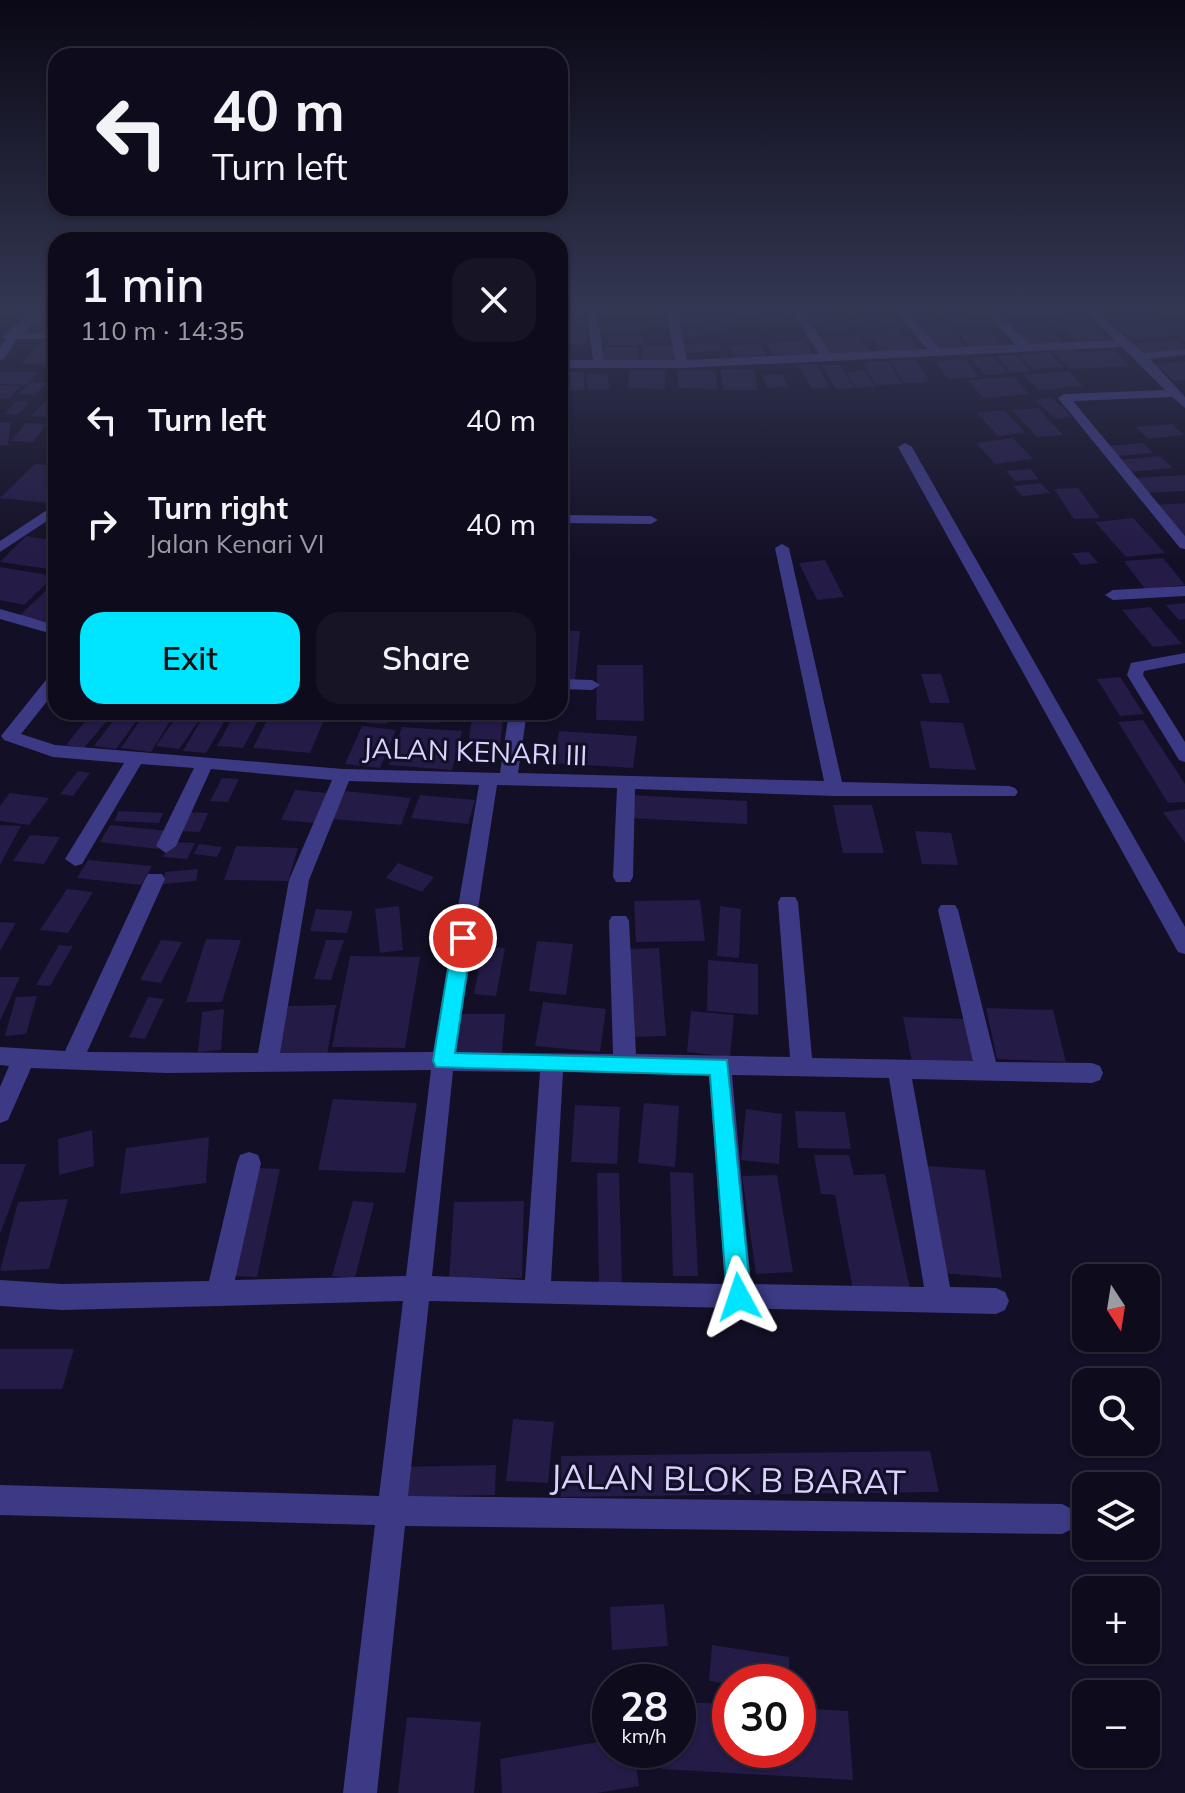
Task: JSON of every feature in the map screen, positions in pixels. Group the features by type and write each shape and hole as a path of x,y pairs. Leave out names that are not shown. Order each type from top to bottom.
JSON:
{"street":[{"path":"1180,399 1064,398 1185,545"},
{"path":"905,447 1185,946"},
{"path":"0,548 48,514"},
{"path":"568,519 651,520"},
{"path":"782,548 835,790"},
{"path":"1113,595 1185,591"},
{"path":"0,614 48,628"},
{"path":"1185,658 1137,667 1135,675 1185,756"},
{"path":"568,684 592,685"},
{"name":"JALAN KENARI III","path":"48,689 10,736 53,751 343,775 835,790 1009,792"},
{"path":"360,1793 443,1061 477,846 516,720"},
{"path":"75,859 136,758"},
{"path":"166,846 205,763"},
{"path":"267,1064 299,880 343,775"},
{"path":"623,877 626,784"},
{"path":"71,1062 155,879"},
{"path":"788,902 802,1068"},
{"path":"948,910 987,1071"},
{"path":"619,921 625,1065"},
{"path":"0,1056 71,1062 267,1064 443,1061 1092,1073"},
{"path":"0,1113 24,1058"},
{"path":"537,1293 552,1063"},
{"path":"720,1067 739,1297"},
{"path":"899,1070 939,1301"},
{"path":"219,1294 249,1163"},
{"path":"0,1293 62,1297 418,1288 996,1301"},
{"name":"JALAN BLOK B BARAT","path":"0,1500 392,1511 1062,1519"}],"building":[{"path":"0,394 14,394 9,399 0,398"},
{"path":"979,394 1029,394 983,398"},
{"path":"1052,398 1072,417 1056,419 1035,400"},
{"path":"48,399 48,414 45,417 31,416"},
{"path":"16,401 29,402 18,415 5,414"},
{"path":"1038,408 1063,435 1037,437 1012,410"},
{"path":"1004,410 1026,433 998,436 977,413"},
{"path":"11,422 8,445 0,446 0,423"},
{"path":"26,423 47,424 33,442 11,441"},
{"path":"1172,424 1184,435 1148,439 1136,427"},
{"path":"1013,438 1033,459 995,464 976,443"},
{"path":"1143,443 1153,453 1117,456 1108,446"},
{"path":"1160,456 1173,468 1129,472 1117,460"},
{"path":"35,464 48,465 48,503 0,498"},
{"path":"1030,469 1039,479 1015,481 1006,471"},
{"path":"1185,475 1185,491 1145,493 1133,478"},
{"path":"1041,483 1050,493 1022,496 1013,486"},
{"path":"1078,488 1100,518 1074,519 1054,489"},
{"path":"1185,503 1185,536 1158,505"},
{"path":"1133,518 1165,553 1126,557 1095,522"},
{"path":"26,536 48,540 48,569 0,562"},
{"path":"1089,552 1098,563 1081,565 1072,553"},
{"path":"1163,558 1185,585 1145,589 1124,561"},
{"path":"825,560 844,597 817,600 799,563"},
{"path":"0,567 48,575 48,582 24,605 0,600"},
{"path":"48,589 48,621 19,616"},
{"path":"1185,603 1185,619 1179,620 1166,605"},
{"path":"1150,607 1182,644 1153,647 1122,610"},
{"path":"568,631 580,631 575,680 568,680"},
{"path":"597,665 643,665 644,721 596,720"},
{"path":"921,674 941,674 950,703 930,703"},
{"path":"1120,677 1144,714 1120,716 1097,679"},
{"path":"86,720 108,720 84,748 66,745"},
{"path":"114,720 137,720 116,749 94,746"},
{"path":"140,720 171,720 151,752 121,748"},
{"path":"174,720 199,720 179,749 156,746"},
{"path":"201,720 225,720 206,753 183,751"},
{"path":"231,720 258,720 243,748 217,746"},
{"path":"267,720 323,722 310,753 253,748"},
{"path":"368,720 388,720 387,724 367,723"},
{"path":"402,720 440,720 439,723"},
{"path":"472,720 503,720 500,745 468,744"},
{"path":"1143,720 1185,784 1185,802 1168,803 1118,722"},
{"path":"920,721 963,723 976,770 930,768"},
{"path":"362,726 396,730 380,768 345,764"},
{"path":"402,727 462,731 452,770 389,765"},
{"path":"559,731 637,736 633,768 554,763"},
{"path":"78,771 90,773 73,796 60,794"},
{"path":"222,778 239,779 228,802 210,801"},
{"path":"295,790 327,793 314,823 281,820"},
{"path":"345,791 411,798 401,825 333,819"},
{"path":"10,793 49,798 29,825 0,821 0,806"},
{"path":"420,795 475,800 468,824 411,818"},
{"path":"629,795 747,801 747,824 627,818"},
{"path":"833,805 872,805 884,853 843,853"},
{"path":"1185,809 1185,843 1163,812"},
{"path":"119,811 163,813 159,823 114,821"},
{"path":"183,812 208,813 200,832 175,831"},
{"path":"0,825 21,826 0,865"},
{"path":"110,825 168,831 158,849 100,842"},
{"path":"915,831 951,833 958,865 922,864"},
{"path":"30,835 60,837 44,864 13,861"},
{"path":"171,842 195,843 187,859 163,857"},
{"path":"199,844 222,847 217,857 194,854"},
{"path":"236,846 298,848 288,881 224,880"},
{"path":"88,860 152,866 141,885 77,878"},
{"path":"398,863 434,877 422,892 386,878"},
{"path":"198,869 196,881 163,884 165,872"},
{"path":"67,889 93,892 68,933 40,930"},
{"path":"700,900 705,941 636,942 634,901"},
{"path":"399,906 403,950 380,953 375,909"},
{"path":"720,906 741,909 739,958 717,956"},
{"path":"316,909 353,911 347,933 310,931"},
{"path":"0,922 16,923 0,951"},
{"path":"206,939 241,940 222,1002 186,1002"},
{"path":"161,940 182,942 161,983 140,980"},
{"path":"326,940 344,940 331,980 314,979"},
{"path":"537,941 573,944 566,995 529,991"},
{"path":"59,945 73,946 50,986 36,985"},
{"path":"483,946 505,948 496,996 474,994"},
{"path":"659,948 666,1036 634,1037 628,949"},
{"path":"350,956 420,957 405,1048 332,1047"},
{"path":"708,960 758,964 758,1015 707,1011"},
{"path":"0,977 20,977 0,1021"},
{"path":"37,996 26,1034 5,1036 16,997"},
{"path":"148,997 164,999 145,1039 129,1037"},
{"path":"543,1002 606,1009 600,1052 535,1046"},
{"path":"336,1005 327,1055 277,1055 288,1006"},
{"path":"986,1008 1053,1010 1066,1062 997,1059"},
{"path":"224,1009 221,1050 198,1052 202,1012"},
{"path":"691,1011 734,1015 730,1057 687,1052"},
{"path":"454,1014 505,1014 502,1055 450,1055"},
{"path":"903,1017 966,1019 977,1063 912,1062"},
{"path":"333,1099 417,1103 405,1173 318,1170"},
{"path":"644,1103 679,1106 675,1167 638,1163"},
{"path":"575,1105 620,1107 617,1164 571,1162"},
{"path":"746,1109 782,1114 779,1164 741,1160"},
{"path":"795,1111 845,1112 851,1149 798,1148"},
{"path":"92,1130 94,1166 59,1175 58,1139"},
{"path":"209,1137 206,1183 120,1194 126,1148"},
{"path":"814,1155 849,1155 854,1175 885,1174 910,1288 853,1290 835,1195 821,1194"},
{"path":"0,1164 26,1164 0,1234"},
{"path":"928,1166 985,1170 1002,1278 941,1273"},
{"path":"257,1168 280,1169 257,1277 233,1276"},
{"path":"670,1172 693,1173 698,1276 673,1276"},
{"path":"597,1173 619,1173 622,1283 599,1283"},
{"path":"777,1175 793,1272 756,1274 742,1176"},
{"path":"68,1199 49,1269 0,1271 18,1202"},
{"path":"353,1201 374,1203 355,1278 332,1276"},
{"path":"524,1201 522,1278 449,1279 454,1202"},
{"path":"0,1349 74,1349 62,1389 0,1389"},
{"path":"513,1419 554,1422 548,1483 506,1481"},
{"path":"930,1451 939,1492 561,1497 561,1456"},
{"path":"496,1465 495,1495 398,1497 400,1467"},
{"path":"664,1604 668,1646 612,1650 610,1607"},
{"path":"712,1645 789,1657 789,1664 712,1664 712,1681 709,1681"},
{"path":"696,1703 712,1703 712,1768 816,1768 816,1709 848,1711 853,1780 661,1769 696,1768"},
{"path":"407,1717 481,1722 474,1793 398,1793"},
{"path":"592,1743 592,1768 636,1768 639,1786 597,1793 502,1793 500,1759"}],"route":[{"path":"463,938 443,1061 720,1067 739,1297"}]}
